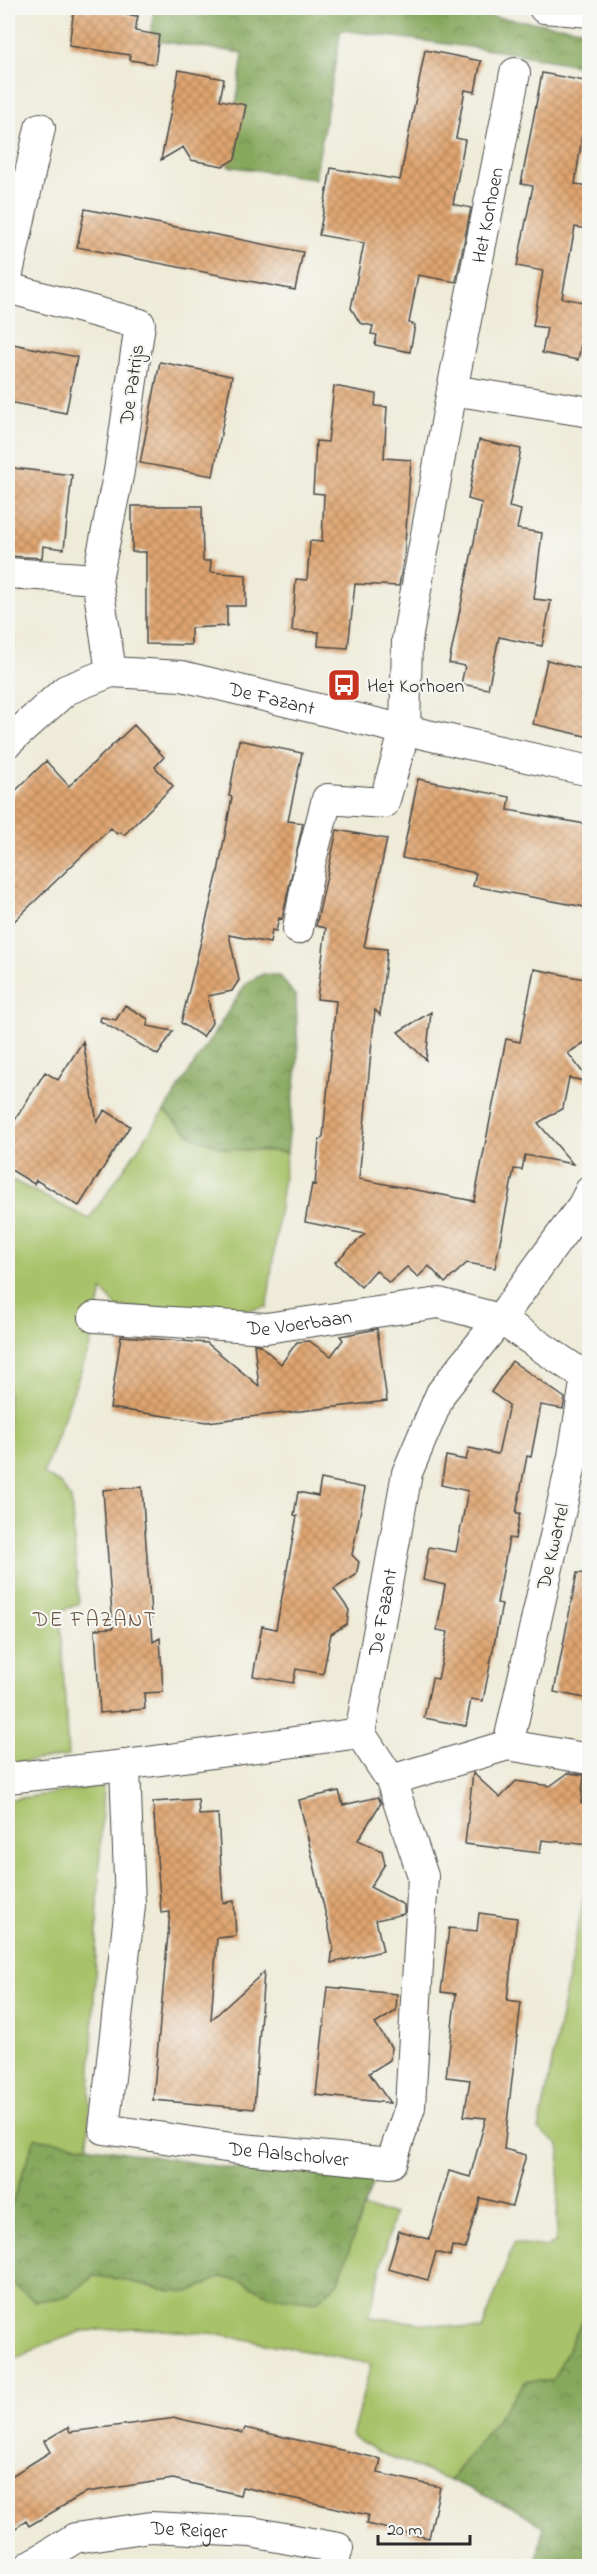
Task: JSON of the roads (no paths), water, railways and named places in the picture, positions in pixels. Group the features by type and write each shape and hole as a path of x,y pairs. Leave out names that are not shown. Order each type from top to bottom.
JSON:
{"street":[{"path":"544,8 590,12"},
{"name":"Het Korhoen","path":"298,929 327,799 384,803 405,730 407,640 452,390 515,73"},
{"path":"8,273 40,128"},
{"name":"De Patrijs","path":"8,288 140,324 119,471 97,579 111,672"},
{"path":"452,390 590,412"},
{"path":"8,573 97,579"},
{"name":"De Fazant","path":"8,742 66,690 111,672 182,676 405,730 590,771"},
{"name":"De Fazant","path":"360,1733 407,1473 441,1393 500,1319 590,1191"},
{"name":"De Voerbaan","path":"94,1317 266,1328 439,1303 500,1319"},
{"name":"De Kwartel","path":"500,1319 586,1377 573,1456 508,1745"},
{"path":"8,1778 125,1766 360,1733"},
{"name":"De Aalscholver","path":"125,1766 130,1906 104,2129 232,2148 391,2163 410,2107 423,1876 391,1780 360,1733"},
{"path":"391,1780 508,1745 590,1760"},
{"name":"De Reiger","path":"30,2566 75,2538 150,2527 251,2532 338,2548 333,2566"}],"place":[{"name":"Het Korhoen","path":"344,685"}],"district":[{"name":"DE FAZANT","path":"95,1619"}]}
